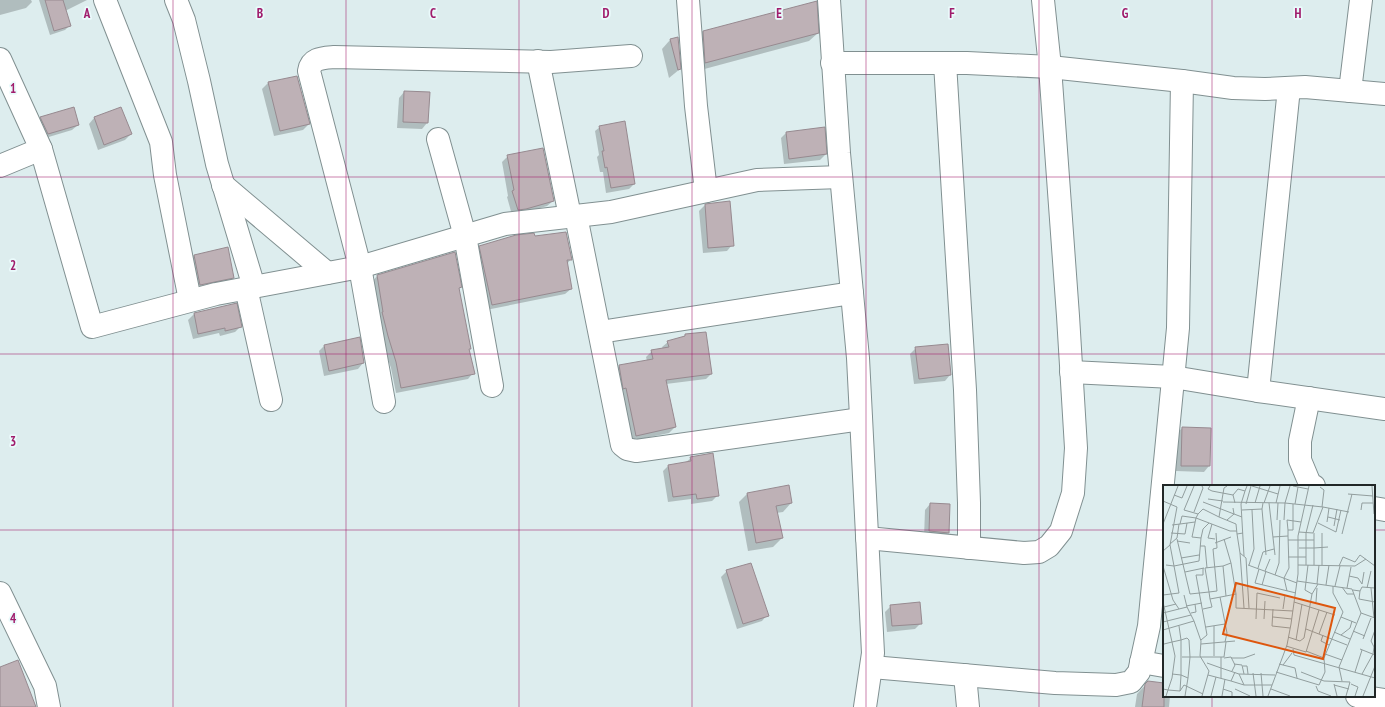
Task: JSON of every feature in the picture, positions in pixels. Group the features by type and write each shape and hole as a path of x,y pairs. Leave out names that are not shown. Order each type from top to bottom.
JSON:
{"street":[{"path":"105,0 161,142 165,175 190,300"},
{"path":"176,0 184,20 217,164 250,287 271,400"},
{"path":"688,0 696,106 706,191"},
{"path":"829,0 832,63 841,177 858,358 874,653 865,707"},
{"path":"867,538 1024,553 1038,552 1049,546 1061,531 1073,493 1076,448 1050,67 1043,0"},
{"path":"1350,91 1362,0"},
{"path":"384,402 360,267 309,71 310,65 317,58 334,57 551,62 631,56"},
{"path":"0,59 40,149 92,327 190,300 250,287 360,267 505,224 611,212 757,180 841,177"},
{"path":"538,61 600,332 622,445 636,451 861,419"},
{"path":"945,62 965,390 969,548"},
{"path":"832,63 967,62 1050,67 1233,88 1305,87 1385,94"},
{"path":"872,667 1055,683 1116,685 1131,682 1139,672 1148,626 1178,328 1182,81"},
{"path":"1258,391 1289,88"},
{"path":"438,139 465,236 492,386"},
{"path":"0,166 40,149"},
{"path":"223,185 327,274"},
{"path":"600,332 852,293"},
{"path":"1071,372 1173,377 1385,409"},
{"path":"1309,398 1300,441 1300,460 1310,484 1312,485"},
{"path":"1375,508 1385,510"},
{"path":"0,593 45,686 49,707"},
{"path":"1142,662 1163,666"},
{"path":"965,675 968,707"},
{"path":"1364,697 1385,700"}],"building":[{"path":"45,0 63,0 71,26 54,31"},
{"path":"817,1 819,33 705,63 703,31"},
{"path":"678,37 681,69 678,70 670,39"},
{"path":"297,76 310,124 280,131 268,82"},
{"path":"404,91 430,92 428,123 403,122"},
{"path":"74,107 79,125 48,134 40,117"},
{"path":"121,107 132,134 104,145 94,117"},
{"path":"625,121 635,184 611,188 607,167 605,168 602,151 604,151 599,126"},
{"path":"825,127 827,154 789,159 786,132"},
{"path":"543,148 554,201 518,210 512,191 514,190 507,155"},
{"path":"730,201 734,246 708,248 705,204"},
{"path":"566,232 572,260 567,260 572,289 492,305 479,246 516,235 534,233 535,236"},
{"path":"228,247 234,278 200,285 194,255"},
{"path":"455,252 462,287 459,288 471,349 469,349 475,374 401,388 396,362 382,312 377,275"},
{"path":"237,303 242,327 225,331 225,328 198,334 194,313"},
{"path":"706,332 712,374 666,380 676,427 636,436 626,388 623,389 619,365 653,359 651,350 669,347 667,341 685,336 685,334"},
{"path":"360,337 364,363 329,371 324,345"},
{"path":"948,344 951,375 919,379 915,347"},
{"path":"1182,427 1211,428 1210,466 1181,466"},
{"path":"713,453 719,496 697,499 696,494 673,497 668,465 691,461 690,457"},
{"path":"789,485 792,503 776,506 783,538 756,543 747,493"},
{"path":"930,503 950,504 949,533 929,531"},
{"path":"751,563 769,616 743,624 726,570"},
{"path":"920,602 922,624 892,626 890,605"},
{"path":"18,660 36,707 0,707 0,667"},
{"path":"1148,681 1163,683 1164,707 1142,707 1145,684"}]}
